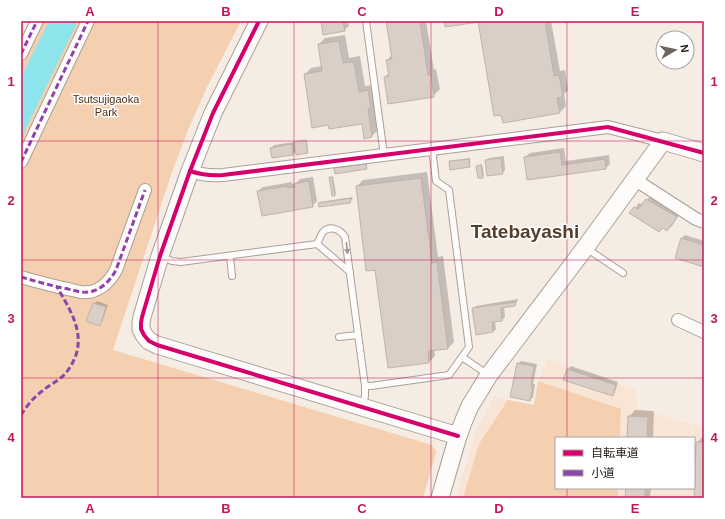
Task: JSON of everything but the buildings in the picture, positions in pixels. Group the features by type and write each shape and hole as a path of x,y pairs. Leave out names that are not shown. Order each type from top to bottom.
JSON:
{"street":[{"path":"21,54 37,21"},
{"path":"21,162 88,21"},
{"path":"259,21 213,113 190,170 160,256 142,317 141,329 149,341 157,345 458,436"},
{"path":"190,170 210,176 223,175 608,127 704,153"},
{"path":"440,498 464,420 470,406 489,375 585,248 663,141"},
{"path":"634,179 696,219 704,222"},
{"path":"21,277 82,292 94,290 105,285 116,270 145,190"},
{"path":"678,320 704,332"}],"lane":[{"path":"366,21 384,155"},
{"path":"365,386 449,376 469,347 449,190 436,180 432,149"},
{"path":"317,244 322,234 330,228 335,228 343,233 345,237 365,386 363,407"},
{"path":"160,256 172,261 180,262 317,244 350,272"},
{"path":"585,248 624,273"},
{"path":"230,256 232,276"},
{"path":"339,337 358,335"},
{"path":"462,357 489,375"}],"shaded area":[{"path":"547,359 636,390 637,408 704,428 704,498 456,498 476,431 494,396 534,405 538,381"}],"green space":[{"name":"Tsutsujigaoka Park","path":"30,21 241,21 207,87 188,130 171,175 113,350 432,445 436,452 423,498 21,498 21,39"},
{"path":"538,381 621,409 620,437 555,437 555,489 618,489 618,498 463,498 479,444 508,400 534,405"}],"water":[{"path":"49,21 78,21 21,139 21,77"}],"marked path":[{"path":"21,54 37,21"},
{"path":"21,162 88,21"},
{"path":"21,277 52,286 81,292 92,291 102,287 116,270 145,190"},
{"path":"21,415 35,397 65,374 76,355 78,346 77,328 57,287"}],"cycle path":[{"path":"259,21 213,113 190,171 160,256 142,317 141,329 149,341 157,345 458,436"},
{"path":"190,171 206,175 223,175 608,127 704,153"}],"district":[{"name":"Tatebayashi","path":"525,231"}]}
